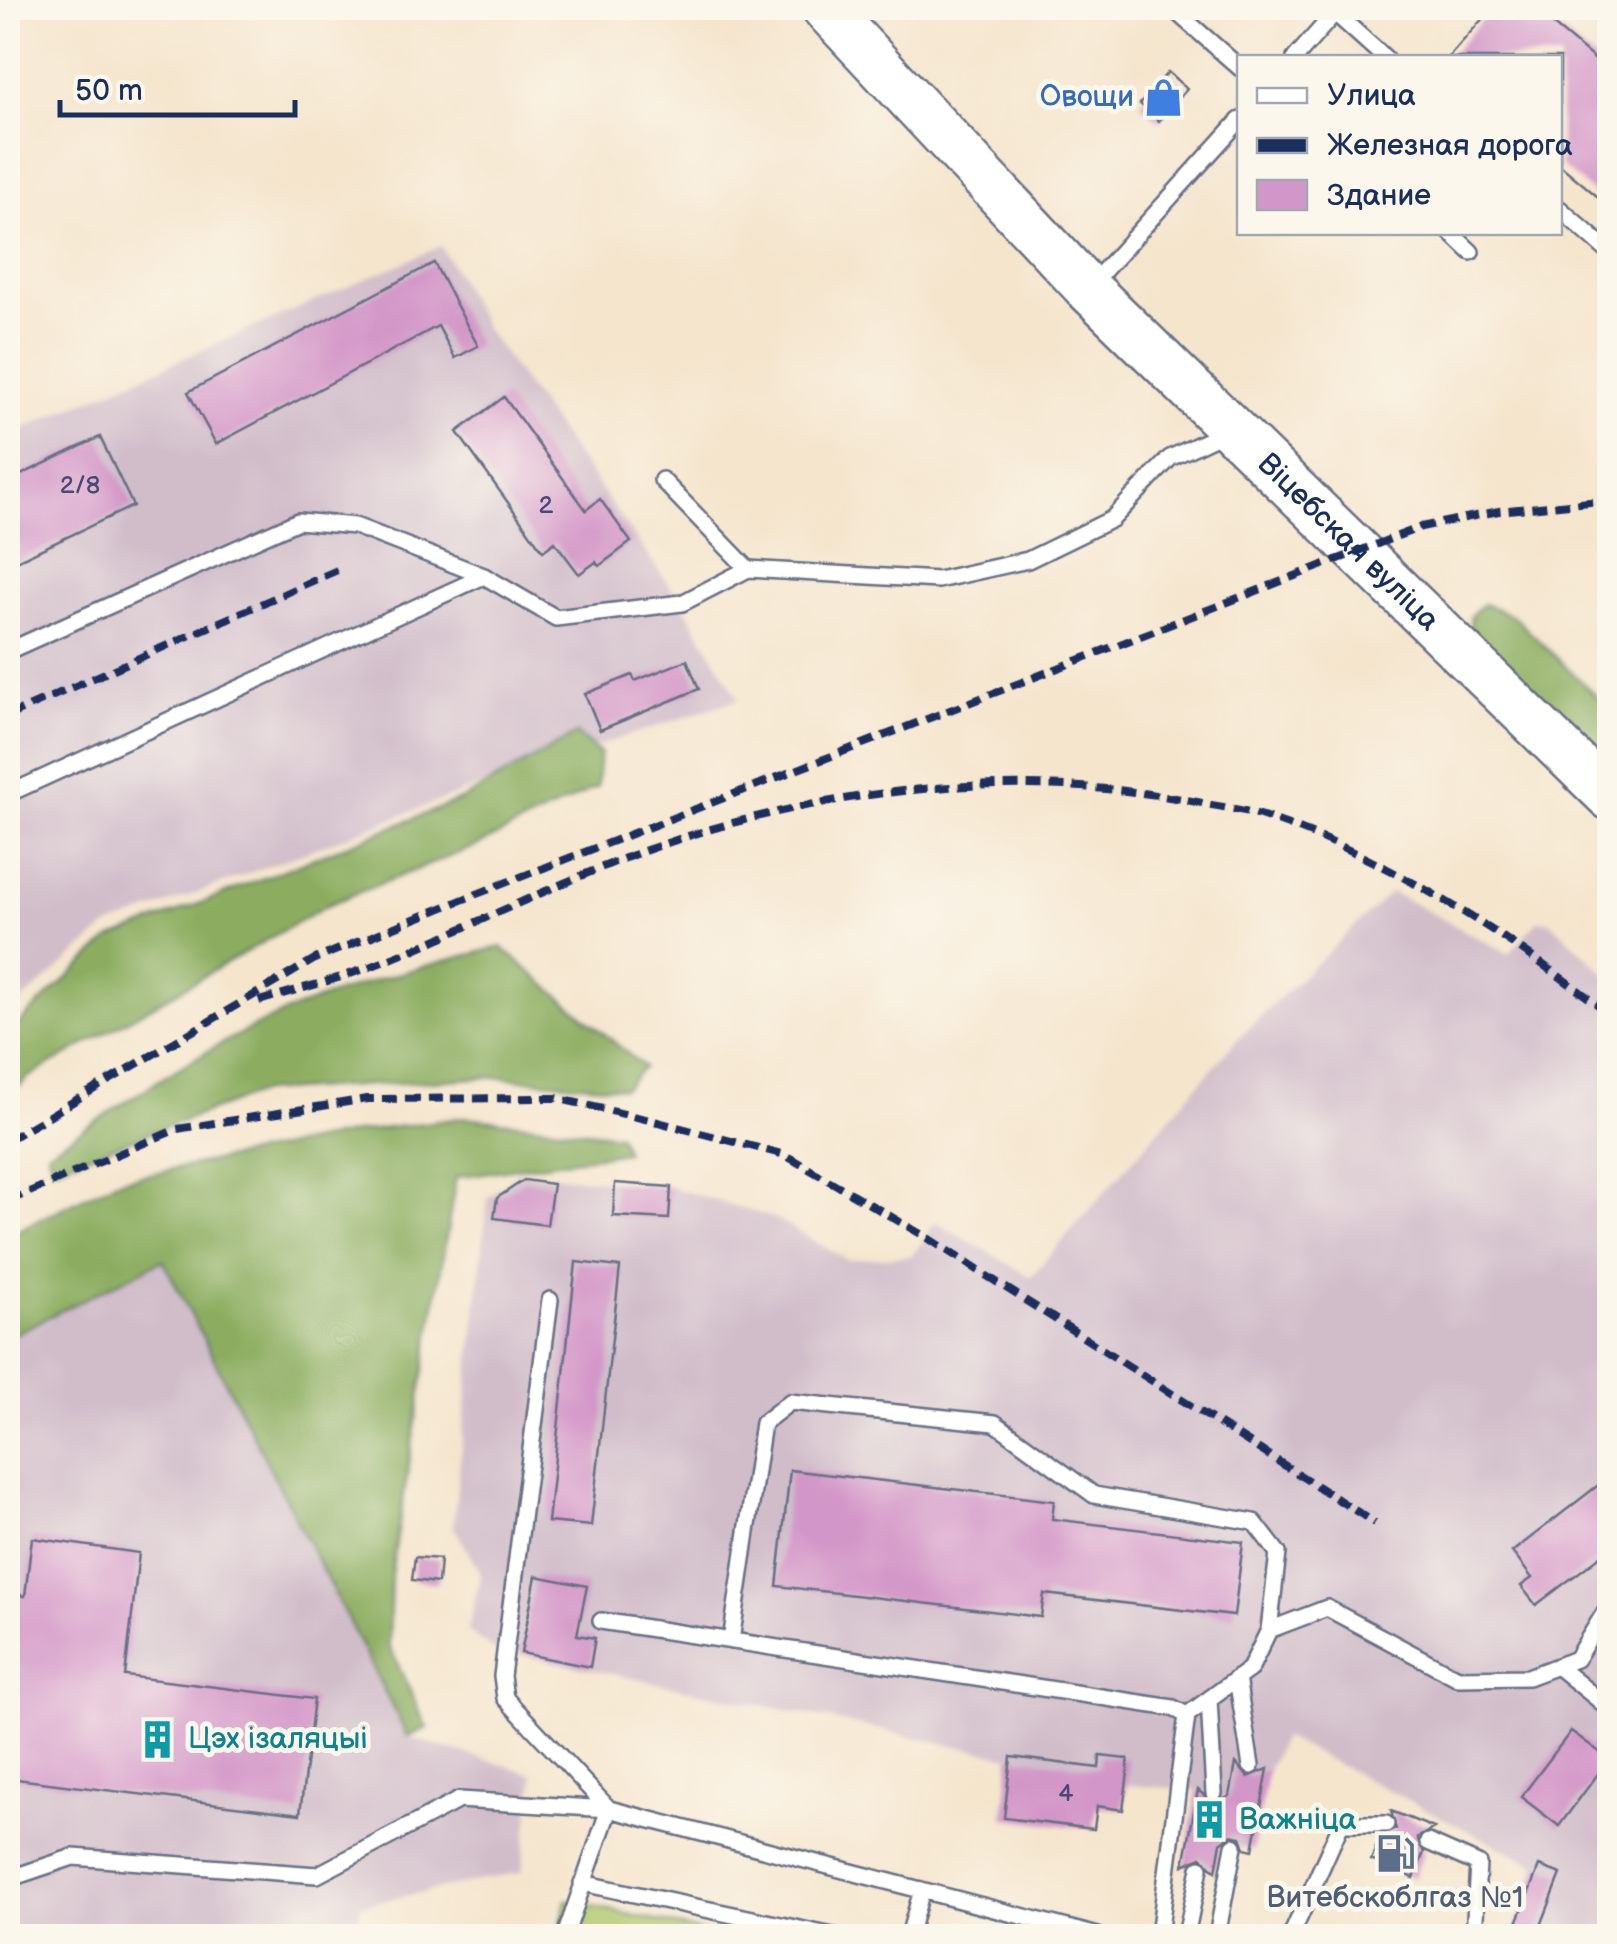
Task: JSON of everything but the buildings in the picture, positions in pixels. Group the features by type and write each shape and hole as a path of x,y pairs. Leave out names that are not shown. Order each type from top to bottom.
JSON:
{"main road":[{"name":"Віцебская вуліца","path":"824,8 1088,289 1610,797"}],"lane":[{"path":"1172,8 1237,65"},
{"path":"1298,55 1337,10 1382,55"},
{"path":"1088,289 1237,123"},
{"path":"1562,211 1610,253"},
{"path":"1453,235 1470,252"},
{"path":"8,650 298,521 355,526 484,576 556,618 682,603 748,570 938,580 1028,560 1112,518 1170,458 1231,430"},
{"path":"662,480 748,570"},
{"path":"8,794 484,576"},
{"path":"550,1300 502,1676 505,1698 609,1809"},
{"path":"730,1640 763,1423 790,1402 994,1423 1094,1495 1254,1522 1278,1553 1269,1630 1250,1669 1188,1715 1159,1936"},
{"path":"1269,1630 1327,1608 1458,1678 1528,1676 1576,1659 1610,1604"},
{"path":"601,1621 1173,1708 1188,1715"},
{"path":"1557,1666 1610,1709"},
{"path":"1238,1678 1251,1766"},
{"path":"1209,1698 1214,1793"},
{"path":"8,1879 73,1857 317,1874 458,1800 609,1809 1098,1936"},
{"path":"566,1936 609,1809"},
{"path":"1291,1936 1341,1824 1386,1824"},
{"path":"1428,1842 1478,1864 1474,1936"},
{"path":"1217,1936 1234,1846"},
{"path":"1186,1936 1200,1868"},
{"path":"582,1883 832,1936"},
{"path":"909,1936 922,1890"}],"shaded area":[{"path":"441,246 485,328 682,603 739,699 492,781 107,927 8,1013 8,435"},
{"path":"1391,892 1509,954 1538,920 1550,921 1609,977 1609,1936 1535,1936 1515,1929 1538,1866 1283,1737 1268,1769 1253,1850 1221,1844 1216,1871 1184,1865 1197,1790 1126,1785 1123,1810 1108,1808 1108,1800 1098,1799 1094,1829 1004,1818 1010,1757 493,1649 468,1631 481,1573 453,1526 488,1198 518,1172 671,1187 774,1218 847,1260 912,1256 936,1222 1031,1277 1242,1034"},
{"path":"163,1259 408,1737 534,1774 522,1872 360,1905 358,1936 8,1936 8,1337"}],"green space":[{"path":"1484,604 1512,615 1609,708 1609,773 1471,639 1470,616"},
{"path":"576,734 600,753 597,787 474,847 329,904 27,1078 8,1099 8,1033 110,939 463,799"},
{"path":"501,947 644,1067 624,1088 493,1077 262,1092 53,1168 47,1152 174,1071 252,1028 343,991"},
{"path":"466,1117 619,1135 626,1152 456,1177 391,1574 389,1645 427,1728 408,1737 163,1260 8,1337 8,1235 119,1180 360,1132"},
{"path":"566,1900 721,1936 559,1936"}],"railway":[{"path":"8,1140 315,959 469,897 1421,527 1499,511 1610,500"},
{"path":"8,716 344,567"},
{"path":"259,1001 367,968 591,872 731,823 863,796 997,785 1131,792 1263,816 1356,854 1445,901 1610,1014"},
{"path":"8,1201 177,1129 367,1099 556,1098 658,1122 785,1155 926,1237 1375,1523"}],"place":[{"name":"Овощи","path":"1164,97"},
{"name":"Цэх ізаляцыі","path":"158,1739"},
{"name":"Важніца","path":"1209,1820"},
{"name":"Витебскоблгаз №1","path":"1395,1854"}]}
